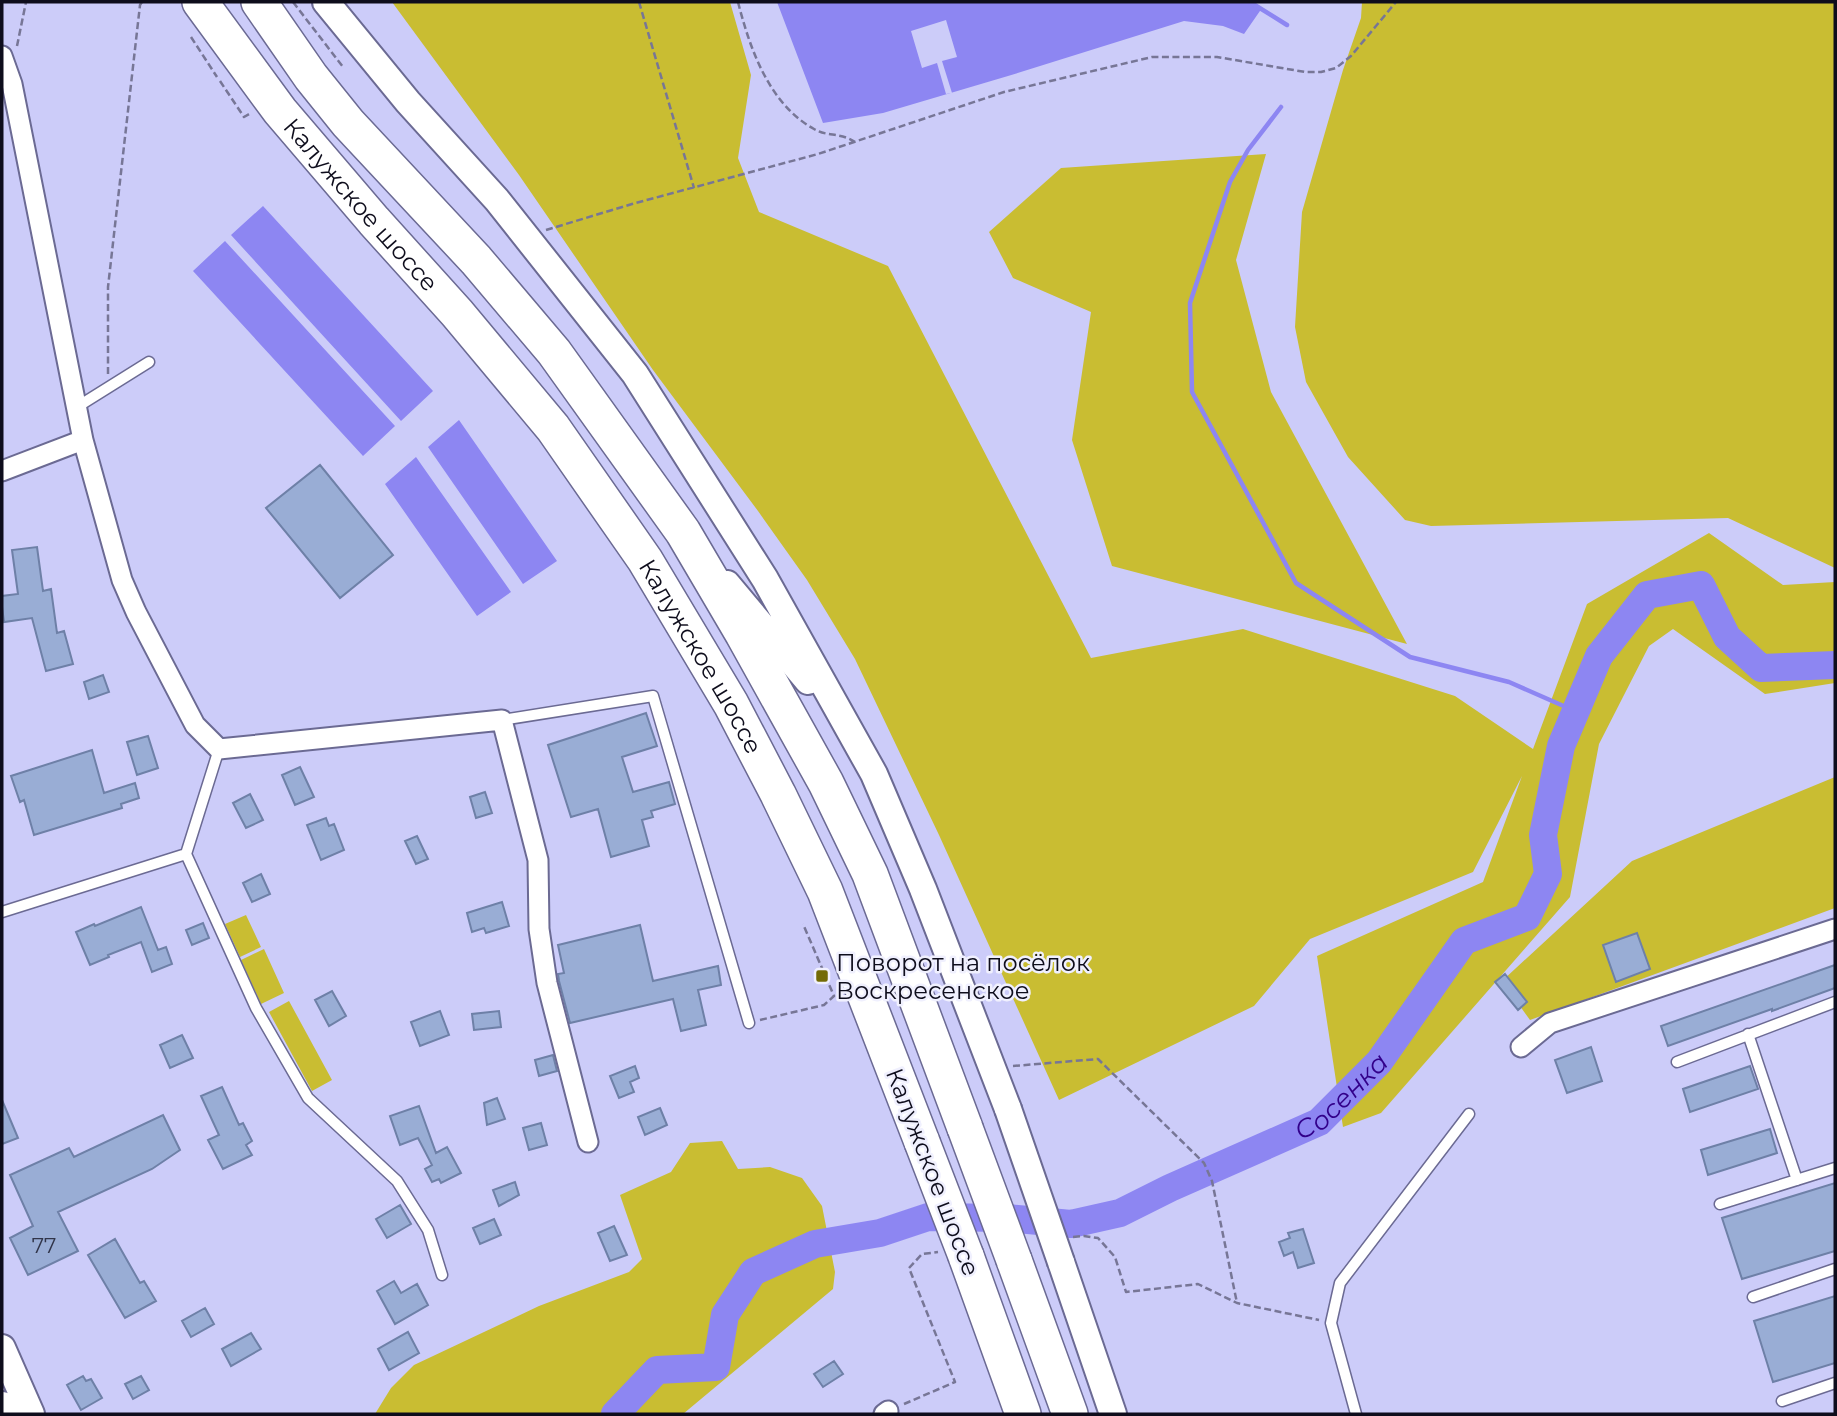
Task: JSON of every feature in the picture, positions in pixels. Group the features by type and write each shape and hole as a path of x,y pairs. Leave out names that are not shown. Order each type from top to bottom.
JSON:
{"highway":[{"name":"Калужское шоссе","path":"200,2 280,111 457,313 553,428 646,560 731,704 825,891 966,1256 1023,1414"},
{"name":"Калужское шоссе","path":"258,2 311,77 348,123 476,260 554,352 683,532 743,634 826,783 870,874 1070,1414"}],"main road":[{"path":"327,2 408,103 497,200 635,374 765,579 874,774 923,889 1008,1109 1113,1414"},
{"path":"683,532 853,737"},
{"path":"2,1348 31,1414"},
{"path":"2,1405 3,1414"}],"street":[{"path":"2,56 12,84 83,440 101,508 127,590 195,724 219,749 502,720 538,860 539,929 547,983 588,1142"},
{"path":"2,471 83,440"},
{"path":"1521,1047 1550,1023 1835,929"}],"lane":[{"path":"77,407 149,362"},
{"path":"502,720 653,696 750,1023"},
{"path":"219,749 187,854 256,1008 308,1098 397,1181 428,1230 442,1275"},
{"path":"2,912 187,854"},
{"path":"1677,1062 1835,1003"},
{"path":"1748,1034 1797,1180"},
{"path":"1356,1414 1331,1323 1340,1283 1469,1114"},
{"path":"1720,1204 1835,1168"},
{"path":"1753,1297 1835,1269"},
{"path":"1782,1401 1835,1383"}],"path":[{"path":"12,84 17,76 16,52 26,2"},
{"path":"108,387 108,287 142,2"},
{"path":"293,2 343,67"},
{"path":"639,2 694,188"},
{"path":"738,2 747,37 779,100 817,131 846,136 855,142"},
{"path":"527,237 818,154 1004,92 1152,57 1217,57 1305,72 1336,68 1351,56 1396,2"},
{"path":"191,37 244,117 251,112"},
{"path":"750,1023 824,1005 834,996 803,924"},
{"path":"1013,1066 1098,1059 1204,1163 1212,1181 1237,1303"}],"shaded area":[{"path":"392,2 730,2 751,75 738,158 759,212 888,266 1091,658 1243,629 1455,696 1533,749 1587,604 1709,533 1783,585 1835,582 1835,683 1765,694 1673,629 1649,646 1599,744 1570,897 1381,1113 1343,1127 1317,956 1483,882 1522,776 1473,872 1310,939 1254,1006 1059,1100 939,835 855,659 807,580 653,370 519,175"},
{"path":"777,2 1254,2 1262,8 1244,34 1223,26 1184,21 883,113 823,123"},
{"path":"1362,2 1835,2 1835,568 1728,518 1431,526 1405,520 1348,457 1306,382 1295,327 1302,212 1361,18"},
{"path":"1266,154 1236,260 1271,392 1407,644 1112,566 1072,440 1091,312 1013,278 989,232 1061,168"},
{"path":"263,206 433,391 401,421 231,235"},
{"path":"225,241 395,426 363,456 193,271"},
{"path":"459,420 557,561 523,584 428,447"},
{"path":"416,457 511,592 477,616 385,484"},
{"path":"1835,777 1835,908 1530,1020 1502,981 1632,861"},
{"path":"246,915 261,947 240,957 225,924"},
{"path":"264,949 284,993 261,1004 241,960"},
{"path":"289,1001 332,1080 312,1091 269,1012"},
{"path":"722,1141 738,1169 770,1167 802,1178 822,1206 835,1272 833,1289 683,1414 375,1414 391,1388 414,1365 539,1306 629,1272 642,1259 620,1195 671,1172 690,1143"}],"pier":[{"path":"946,20 957,57 942,61 952,93 946,94 937,63 922,68 911,31"}],"building":[{"path":"320,465 393,555 340,598 266,508"},
{"path":"37,547 43,591 51,589 57,633 64,631 73,664 46,671 32,618 4,622 2,607 2,596 18,594 12,550"},
{"path":"103,675 109,692 89,699 84,682"},
{"path":"646,713 657,746 622,757 633,792 669,782 675,804 651,811 653,817 642,820 649,846 611,857 598,809 571,817 548,745"},
{"path":"148,736 158,768 137,775 127,742"},
{"path":"92,750 104,793 135,783 139,798 121,804 122,808 34,835 24,800 20,802 11,776"},
{"path":"300,767 314,797 295,805 282,775"},
{"path":"485,792 492,813 476,818 470,797"},
{"path":"250,794 263,820 246,828 233,803"},
{"path":"326,818 329,826 334,824 344,850 321,860 307,825"},
{"path":"417,836 428,859 416,864 405,841"},
{"path":"261,874 270,894 252,902 243,883"},
{"path":"502,902 509,926 486,933 484,928 472,932 467,913"},
{"path":"141,907 158,950 166,947 172,964 152,972 141,942 90,965 76,932"},
{"path":"203,923 209,938 192,945 186,930"},
{"path":"640,925 653,981 718,966 721,985 698,990 706,1025 681,1031 673,999 570,1023 559,981 558,974 564,973 558,945"},
{"path":"1637,933 1650,969 1616,982 1603,945"},
{"path":"1835,965 1835,988 1668,1046 1661,1026"},
{"path":"1505,974 1527,1002 1518,1010 1495,982"},
{"path":"332,991 346,1016 329,1026 315,1000"},
{"path":"440,1011 449,1035 420,1046 411,1022"},
{"path":"499,1011 501,1027 474,1030 472,1014"},
{"path":"182,1035 193,1058 170,1068 160,1045"},
{"path":"1591,1047 1602,1081 1567,1093 1555,1060"},
{"path":"553,1055 557,1071 539,1076 535,1060"},
{"path":"635,1066 639,1078 630,1082 634,1092 619,1098 610,1076"},
{"path":"1750,1066 1758,1089 1690,1112 1683,1089"},
{"path":"222,1087 239,1125 243,1123 252,1141 246,1145 252,1155 223,1169 208,1140 219,1135 201,1096"},
{"path":"497,1098 505,1119 487,1125 484,1103"},
{"path":"2,1100 18,1138 2,1144"},
{"path":"419,1106 436,1153 447,1147 461,1173 441,1183 439,1179 432,1182 425,1169 432,1165 418,1138 400,1145 390,1116"},
{"path":"660,1108 667,1125 645,1135 638,1117"},
{"path":"163,1115 180,1150 152,1169 58,1212 78,1251 28,1275 10,1238 33,1226 10,1175 69,1148 74,1157"},
{"path":"541,1123 547,1145 529,1150 523,1128"},
{"path":"1770,1129 1777,1153 1708,1175 1701,1150"},
{"path":"515,1182 519,1195 499,1206 493,1190"},
{"path":"1835,1183 1835,1251 1742,1279 1722,1218"},
{"path":"400,1205 411,1224 387,1238 376,1219"},
{"path":"494,1219 501,1235 480,1244 473,1228"},
{"path":"614,1226 627,1255 610,1261 598,1233"},
{"path":"1303,1229 1314,1263 1298,1268 1293,1252 1284,1256 1279,1242 1290,1238 1288,1233"},
{"path":"115,1239 140,1283 144,1281 156,1301 125,1318 88,1255"},
{"path":"394,1281 401,1293 417,1284 428,1305 395,1324 377,1291"},
{"path":"1835,1296 1835,1363 1773,1382 1754,1321"},
{"path":"205,1308 214,1324 191,1337 182,1321"},
{"path":"408,1332 419,1353 389,1370 378,1349"},
{"path":"251,1333 261,1349 231,1366 222,1349"},
{"path":"834,1361 843,1374 823,1387 814,1374"},
{"path":"83,1376 86,1381 91,1379 102,1398 81,1410 67,1385"},
{"path":"141,1376 149,1390 133,1399 125,1384"}],"waterway":[{"path":"1250,2 1287,25"},
{"path":"1281,107 1248,150 1230,182 1190,303 1192,392 1296,583 1410,657 1509,682 1575,711"},
{"name":"Сосенка","path":"615,1414 657,1370 716,1367 725,1315 753,1272 815,1244 880,1233 928,1217 1007,1218 1071,1224 1120,1213 1319,1122 1379,1062 1464,941 1527,917 1548,874 1543,835 1561,746 1599,656 1647,595 1701,585 1727,637 1761,668 1835,665"}],"place":[{"name":"Поворот на посёлок Воскресенское","path":"822,976"}]}
